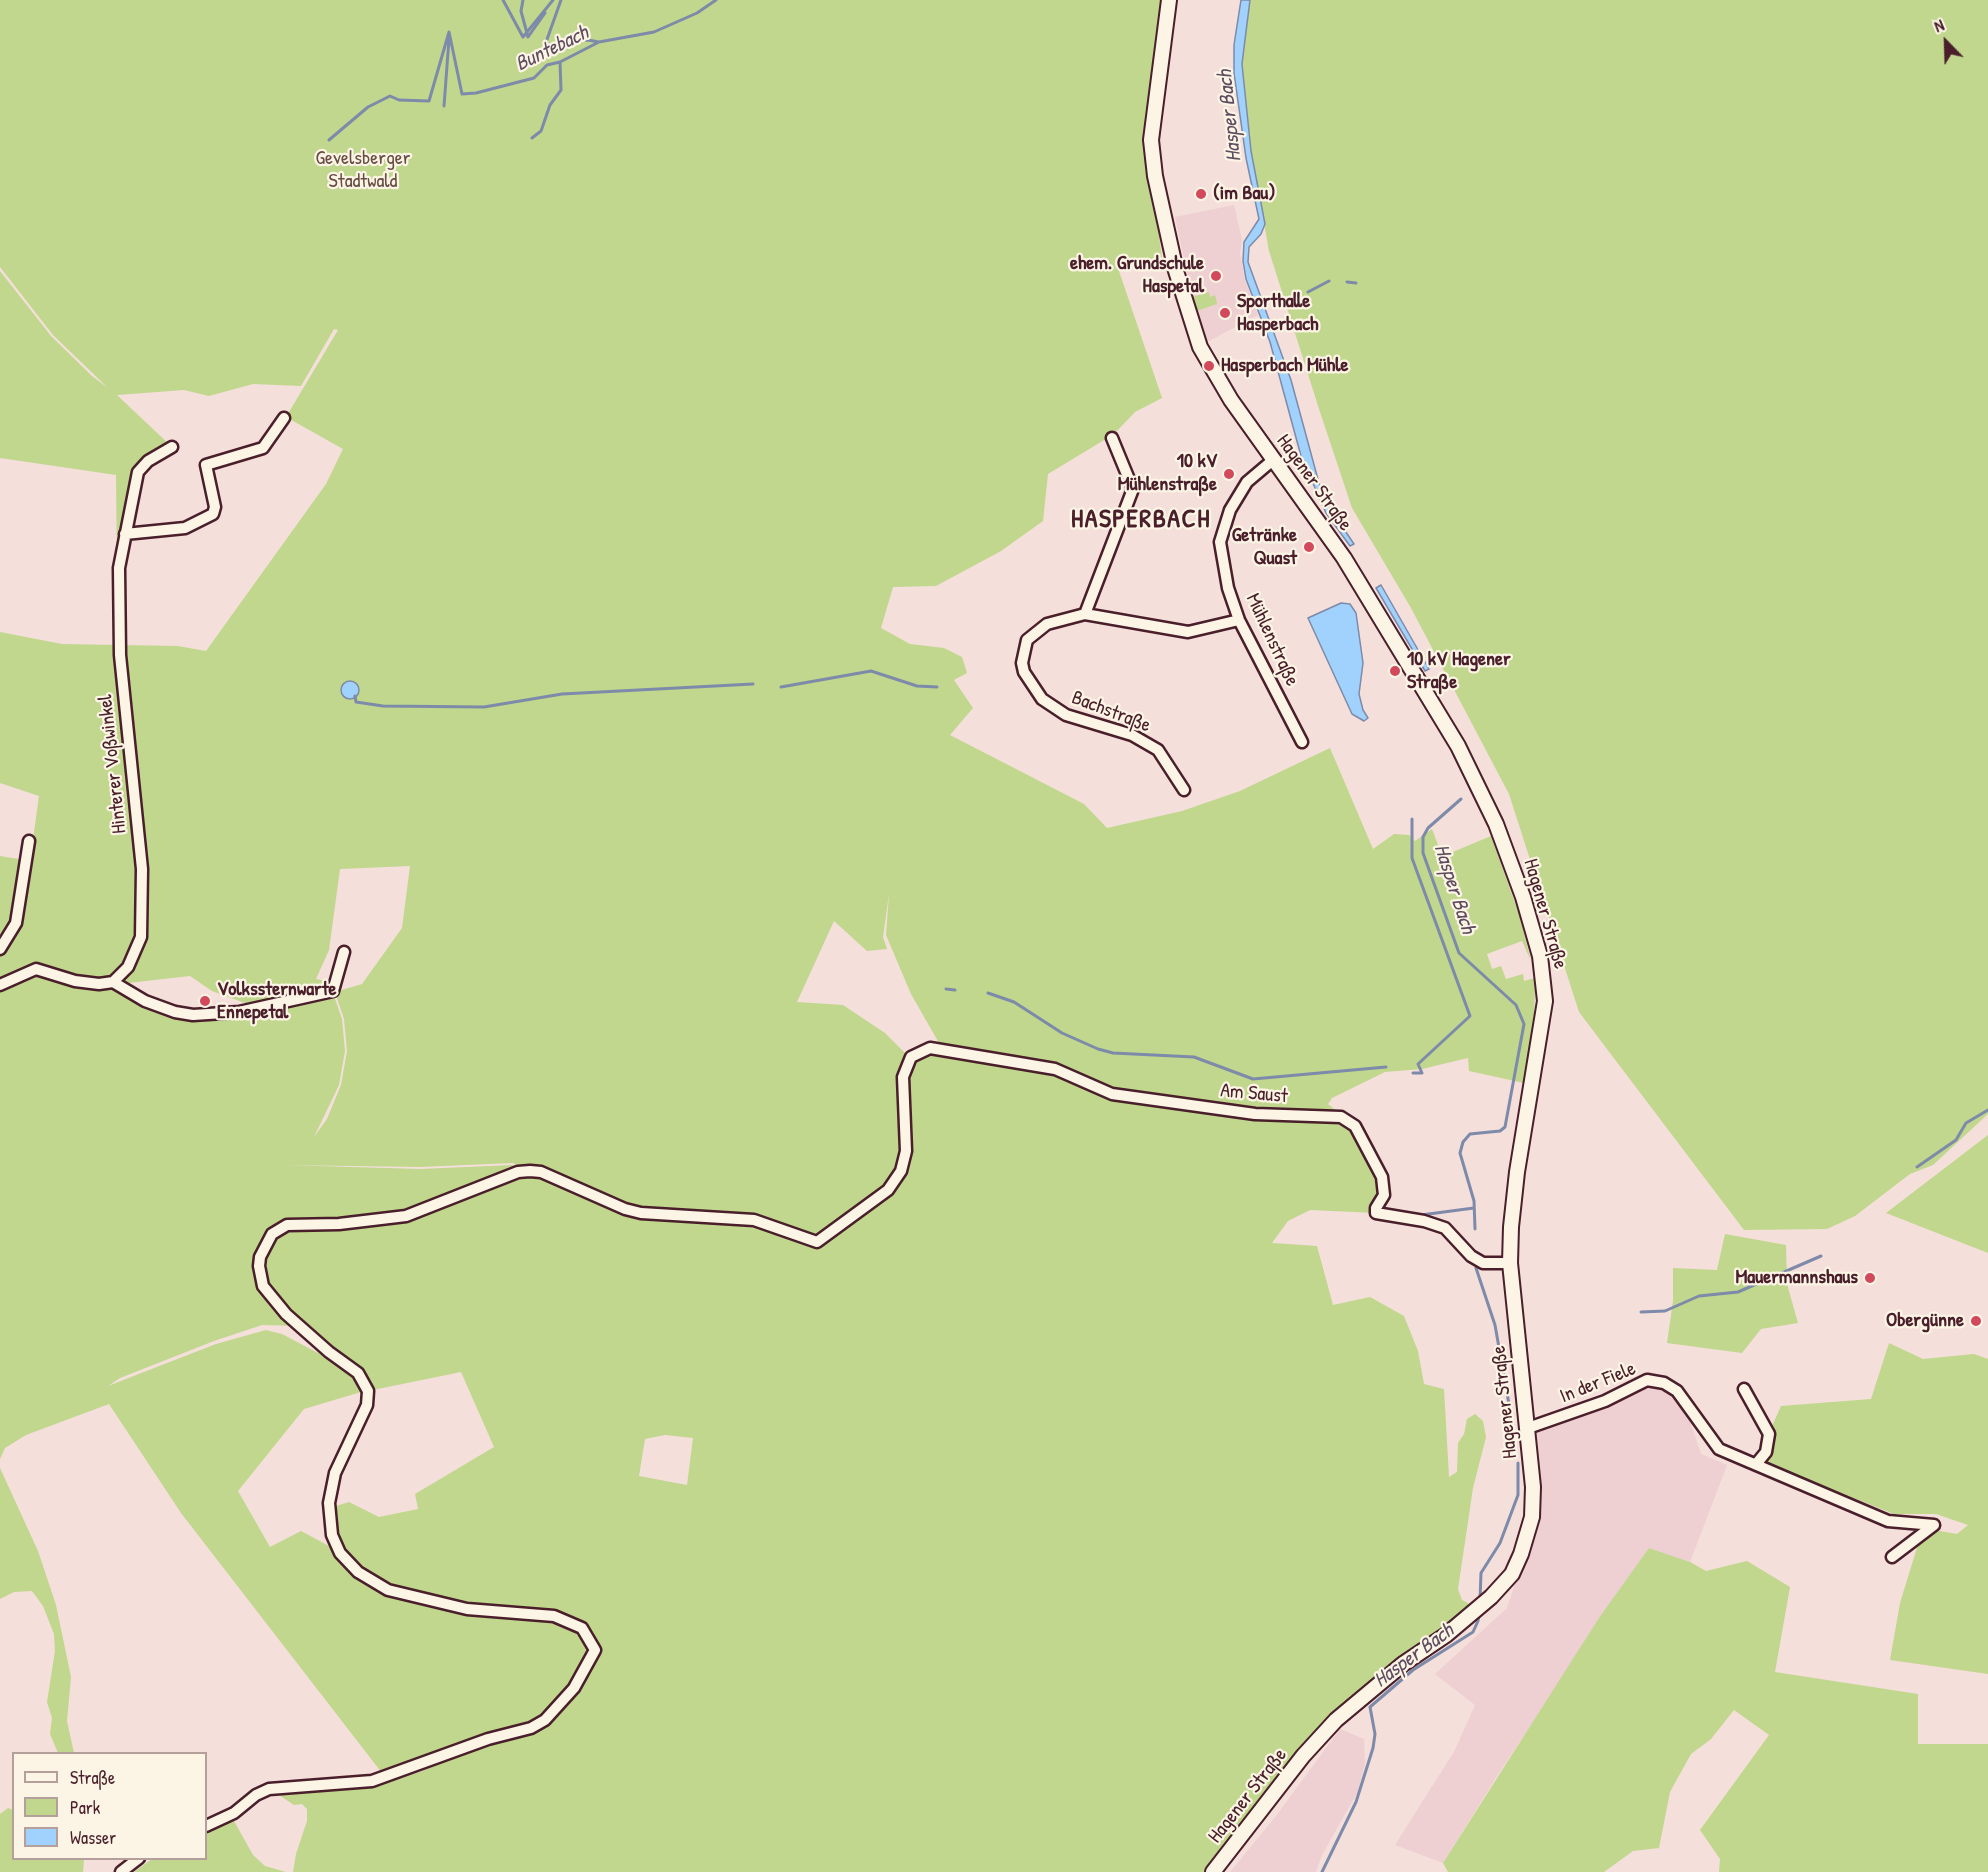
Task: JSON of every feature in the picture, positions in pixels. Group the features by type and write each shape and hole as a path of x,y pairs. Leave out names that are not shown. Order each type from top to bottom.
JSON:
{"main road":[{"name":"Hagener Straße","path":"1169,0 1151,140 1156,182 1176,272 1200,347 1209,366 1349,566 1458,746 1496,824 1537,942 1545,1001 1517,1172 1510,1263 1528,1428 1532,1517 1512,1574 1471,1615 1403,1664 1336,1720 1303,1756 1213,1872"}],"street":[{"path":"125,534 185,528 213,514 215,507 206,465 263,448 284,418"},
{"path":"1085,614 1134,489 1112,438"},
{"name":"Hinterer Voßwinkel","path":"113,982 128,967 141,937 142,869 120,655 119,568 138,472 148,460 172,447"},
{"name":"Mühlenstraße","path":"1274,460 1247,482 1230,510 1220,542 1228,588 1239,620 1302,742"},
{"name":"Bachstraße","path":"1184,790 1158,750 1132,735 1066,715 1042,699 1030,683 1022,663 1027,640 1047,624 1085,614 1188,632 1239,620"},
{"path":"0,950 16,923 29,841"},
{"path":"0,985 36,969 75,981 113,982 145,1001 175,1012 193,1015 239,1012 333,991 344,952"},
{"name":"Am Saust","path":"207,1826 227,1816 256,1795 269,1789 372,1781 488,1739 531,1728 545,1720 574,1688 595,1650 582,1628 554,1617 467,1609 388,1590 358,1572 340,1553 332,1535 329,1503 335,1473 367,1405 368,1391 358,1373 293,1320 267,1293 259,1266 268,1239 287,1225 339,1224 406,1216 525,1171 541,1172 625,1209 640,1213 754,1220 817,1242 888,1190 901,1170 906,1151 903,1077 911,1058 930,1048 1055,1069 1112,1094 1255,1114 1341,1117 1355,1126 1382,1177 1384,1195 1376,1208 1376,1213 1424,1221 1445,1228 1471,1256 1483,1263 1510,1263"},
{"name":"In der Fiele","path":"1528,1428 1605,1401 1647,1380 1664,1383 1677,1391 1719,1449 1888,1521 1934,1525 1892,1557"},
{"path":"1744,1389 1769,1434 1766,1452 1756,1463"},
{"path":"121,1872 136,1860"}],"shaded area":[{"name":"ehem. Grundschule Haspetal","path":"1234,205 1242,240 1240,254 1245,280 1258,315 1207,342 1191,291 1175,217"},
{"path":"1651,1385 1682,1398 1701,1454 1727,1465 1690,1562 1649,1548 1497,1776 1443,1863 1395,1845 1455,1750 1475,1705 1435,1674 1507,1608 1531,1535 1534,1517 1534,1433"},
{"path":"1340,1729 1364,1739 1365,1764 1357,1793 1322,1855 1316,1872 1230,1872 1276,1816"}],"green space":[{"name":"Gevelsberger Stadtwald","path":"0,0 1164,0 1146,140 1162,258 1119,271 1162,398 1135,412 1114,434 1048,474 1043,521 1001,551 936,586 893,587 881,628 910,644 944,648 962,657 967,673 954,680 973,708 950,735 1084,804 1107,828 1182,811 1240,791 1330,748 1373,849 1394,834 1409,835 1415,841 1432,829 1441,853 1436,859 1491,836 1519,914 1531,961 1522,941 1487,954 1492,969 1501,966 1506,979 1523,974 1524,981 1535,978 1534,1015 1524,1083 1469,1071 1468,1058 1422,1069 1385,1072 1332,1098 1328,1104 1355,1126 1382,1177 1384,1195 1376,1208 1376,1213 1310,1210 1288,1221 1272,1243 1317,1246 1333,1305 1370,1297 1404,1316 1418,1351 1424,1384 1444,1389 1449,1477 1457,1472 1458,1443 1464,1434 1467,1419 1475,1414 1483,1421 1486,1437 1473,1488 1458,1589 1462,1600 1468,1603 1471,1615 1403,1664 1336,1720 1303,1756 1213,1872 293,1872 296,1854 307,1821 307,1809 302,1804 294,1805 276,1793 280,1784 288,1782 299,1792 361,1787 386,1782 423,1771 480,1745 529,1731 528,1727 526,1724 463,1743 382,1773 181,1513 109,1404 26,1435 5,1448 0,1459 0,986 19,976 42,971 75,983 100,986 112,984 163,1011 195,1017 241,1014 333,993 342,1019 345,1051 339,1085 314,1137 327,1119 341,1085 347,1051 344,1019 335,992 362,984 402,928 410,866 340,869 329,950 316,979 334,983 331,990 256,1007 212,991 190,976 119,984 117,982 129,969 143,937 142,869 121,645 178,646 206,651 326,484 343,449 286,417 338,330 334,329 301,386 253,384 209,396 184,390 117,395 172,447 148,461 137,471 117,568 116,475 0,458 0,271 51,336 92,376 108,388 53,335 0,267","holes":["889,894 886,935 911,994 943,1050 1054,1068 1112,1093 1220,1109 1113,1095 1055,1070 929,1050 911,1060 904,1077 905,1153 902,1077 910,1058 885,1033 843,1005 797,1002 834,921 867,951 887,949 883,937","513,1163 523,1170 541,1171 627,1208 709,1218 641,1213 625,1209 541,1172 524,1172 513,1165 420,1169 284,1165 420,1167","486,1184 487,1186 405,1218 338,1226 288,1226 269,1240 262,1258 262,1277 269,1293 287,1314 329,1351 357,1371 368,1391 461,1372 494,1447 415,1494 418,1509 379,1517 349,1502 336,1506 332,1527 342,1553 359,1570 389,1587 468,1607 555,1616 583,1628 595,1651 590,1652 581,1631 553,1620 470,1614 418,1603 369,1587 329,1546 301,1531 270,1547 238,1491 304,1409 361,1392 358,1377 335,1362 282,1334 266,1330 216,1344 108,1386 120,1378 262,1325 298,1326 273,1301 260,1277 259,1257 268,1239 276,1229 295,1223 339,1223 405,1215","665,1435 693,1438 687,1485 639,1476 645,1439"]},
{"path":"1250,0 1988,0 1988,1114 1933,1165 1910,1174 1855,1216 1827,1229 1744,1230 1579,1012 1509,794 1411,608 1352,508 1320,412 1269,251 1251,151 1242,64"},
{"path":"1209,292 1210,297 1215,295 1217,304 1197,311 1192,297"},
{"path":"0,632 62,644 118,645 139,867 140,936 135,952 112,981 100,983 44,968 0,983 0,951 10,938 33,839 39,796 0,783"},
{"path":"0,856 25,860 15,922 0,947"},
{"path":"1988,1135 1988,1253 1886,1213"},
{"path":"1725,1234 1786,1245 1787,1284 1798,1323 1761,1329 1742,1353 1667,1343 1673,1301 1673,1268 1717,1270"},
{"path":"1889,1343 1923,1359 1974,1354 1988,1359 1988,1674 1890,1660 1900,1603 1923,1528 1957,1534 1968,1525 1936,1514 1894,1514 1763,1462 1775,1444 1773,1424 1781,1406 1871,1399"},
{"path":"0,1468 38,1551 56,1605 71,1677 67,1721 74,1752 58,1752 50,1734 52,1718 47,1702 55,1651 54,1634 43,1606 32,1591 14,1592 0,1599"},
{"path":"1649,1548 1690,1562 1706,1571 1747,1561 1790,1587 1775,1672 1918,1694 1918,1744 1988,1744 1988,1872 1719,1872 1720,1859 1700,1830 1769,1735 1734,1710 1711,1739 1691,1754 1670,1792 1659,1848 1633,1851 1604,1872 1448,1872 1443,1863 1599,1618"},
{"path":"8,1808 12,1810 12,1860 84,1860 83,1872 0,1872 0,1814"},
{"path":"234,1821 253,1855 265,1866 286,1872 134,1872 151,1860 207,1860 207,1832"}],"water":[{"path":"1241,0 1250,0 1242,64 1251,151 1265,224 1261,234 1249,247 1248,262 1291,380 1319,483 1331,510 1354,544 1350,546 1326,513 1301,456 1270,342 1246,279 1243,261 1244,242 1259,219 1246,158 1234,73 1234,45"},
{"path":"1381,585 1429,669 1425,671 1376,588"},
{"path":"1341,603 1350,604 1356,613 1363,663 1359,694 1363,710 1368,718 1364,721 1352,714 1308,618"},
{"path":"350,681 356,684 359,690 356,696 350,699 344,696 341,690 344,684"}],"waterway":[{"path":"503,0 523,37 553,0"},
{"path":"523,0 521,11 528,37 545,13"},
{"path":"561,0 545,45 588,40 599,42"},
{"name":"Buntebach","path":"329,140 368,107 390,96 399,100 429,101 449,32 462,94 476,93 534,78 547,65 560,62 599,42 654,32 697,13 716,0"},
{"path":"444,106 449,39"},
{"path":"532,138 541,131 550,105 561,90 560,62"},
{"path":"1308,292 1329,281"},
{"path":"1347,282 1356,283"},
{"path":"781,687 871,671 917,686 937,687"},
{"path":"355,696 356,702 383,706 484,707 562,694 753,684"},
{"name":"Hasper Bach","path":"1461,799 1428,828 1423,837 1423,853 1459,953 1516,1005 1524,1024 1505,1127 1500,1131 1470,1134 1463,1142 1460,1153 1474,1201 1475,1229"},
{"path":"1412,819 1412,858 1470,1016 1418,1064 1422,1073 1413,1073"},
{"path":"946,989 955,990"},
{"path":"988,993 1014,1002 1062,1033 1113,1053 1194,1057 1253,1079 1386,1067"},
{"path":"1917,1167 1956,1140 1966,1123 1988,1110"},
{"path":"1421,1215 1474,1208"},
{"path":"1641,1312 1665,1311 1699,1296 1738,1292 1821,1256"},
{"name":"Hasper Bach","path":"1476,1268 1495,1325 1510,1410"},
{"name":"Hasper Bach","path":"1480,1600 1481,1573 1500,1543 1518,1495 1518,1463"},
{"name":"Hasper Bach","path":"1322,1872 1356,1802 1373,1748 1375,1734 1370,1707 1413,1670 1473,1632 1479,1612"}],"place":[{"name":"(im Bau)","path":"1201,194"},
{"name":"ehem. Grundschule Haspetal","path":"1216,276"},
{"name":"Sporthalle Hasperbach","path":"1225,313"},
{"name":"Hasperbach Mühle","path":"1209,366"},
{"name":"10 kV Mühlenstraße","path":"1229,474"},
{"name":"Getränke Quast","path":"1309,547"},
{"name":"10 kV Hagener Straße","path":"1395,671"},
{"name":"Volkssternwarte Ennepetal","path":"205,1001"},
{"name":"Mauermannshaus","path":"1870,1278"},
{"name":"Obergünne","path":"1976,1321"}],"district":[{"name":"HASPERBACH","path":"1141,520"}]}
